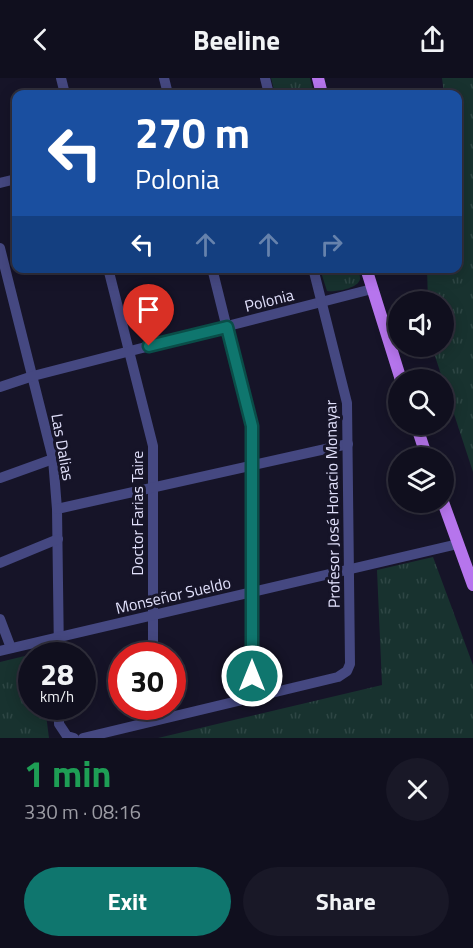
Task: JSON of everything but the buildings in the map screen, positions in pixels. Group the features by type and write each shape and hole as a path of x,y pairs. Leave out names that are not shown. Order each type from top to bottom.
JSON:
{"main road":[{"path":"367,273 397,369"},
{"path":"447,513 473,585"}],"street":[{"name":"Las Dalias","path":"0,248 53,459 58,539 58,642"},
{"name":"Doctor Farias Taire","path":"109,273 153,446 153,642"},
{"path":"83,738 252,697 252,426 213,273"},
{"name":"Profesor José Horacio Monayar","path":"252,697 338,677 347,671 350,664 347,403 314,273"},
{"name":"Polonia","path":"0,387 33,376 372,289"},
{"path":"57,509 348,444"},
{"path":"0,478 53,459"},
{"path":"0,563 58,539"},
{"name":"Monseñor Sueldo","path":"6,650 458,544"},
{"path":"0,619 6,650"},
{"path":"59,720 59,724 70,737"}],"green space":[{"path":"271,78 310,78 313,90 274,90"},
{"path":"442,78 473,78 473,472 454,414 454,369 439,369 435,357 454,357 454,291 428,291 427,273 462,273 462,90 444,90"},
{"path":"321,273 359,273 360,279 355,285 327,291"},
{"path":"433,557 473,665 473,738 158,738 382,685 377,570"},
{"path":"18,658 18,720 47,720 49,738 0,738 0,662"}],"route":[{"path":"149,346 227,327 252,426 252,676"}]}
